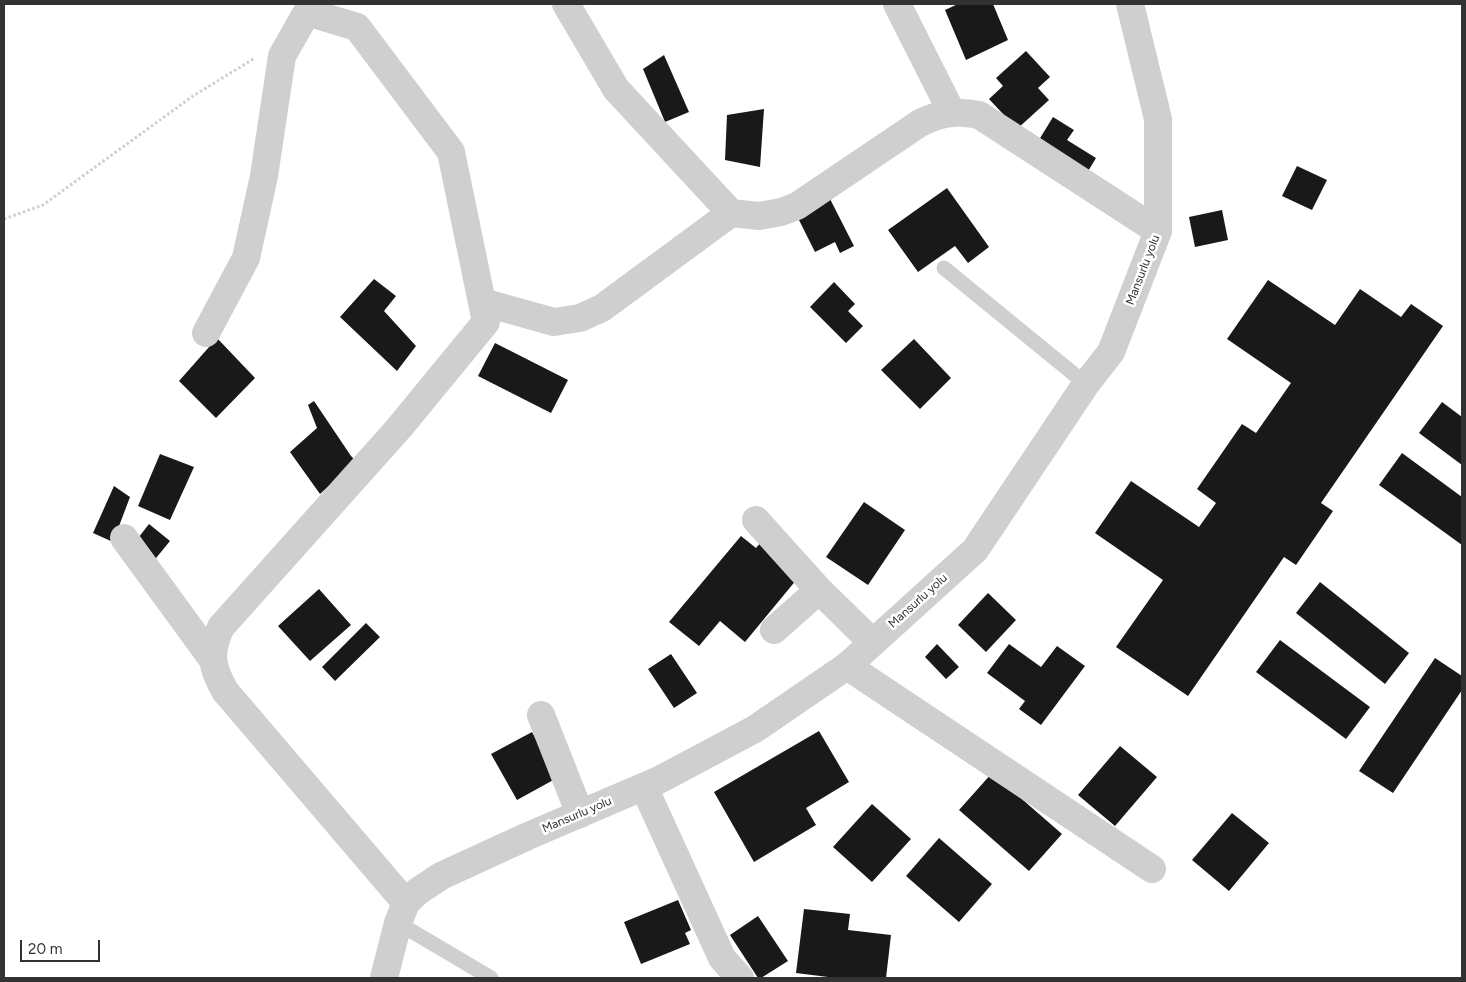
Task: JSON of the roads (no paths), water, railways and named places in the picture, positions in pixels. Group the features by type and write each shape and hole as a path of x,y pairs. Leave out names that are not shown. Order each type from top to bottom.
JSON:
{"street":[{"path":"566,4 616,90 731,213 759,216 797,206 920,124 935,116 966,112 980,115 1158,230"},
{"path":"897,4 952,113"},
{"name":"Mansurlu yolu","path":"402,913 417,892 440,876 659,780 755,729 847,666 975,550 1086,384 1110,352 1158,230 1158,119 1130,4"},
{"path":"206,333 246,258 264,176 282,56 307,12 357,26 451,152 486,322 399,428 221,627 214,643 213,660 216,676 225,691 402,913 384,978"},
{"path":"482,302 554,322 580,318 602,308 731,213"},
{"path":"756,520 819,590 872,642"},
{"path":"124,538 213,660"},
{"path":"774,630 819,590"},
{"path":"847,666 1152,869"},
{"path":"541,715 580,814"},
{"path":"644,787 722,958 740,978"}],"lane":[{"path":"944,268 1086,384"},
{"path":"402,913 491,978"}]}
